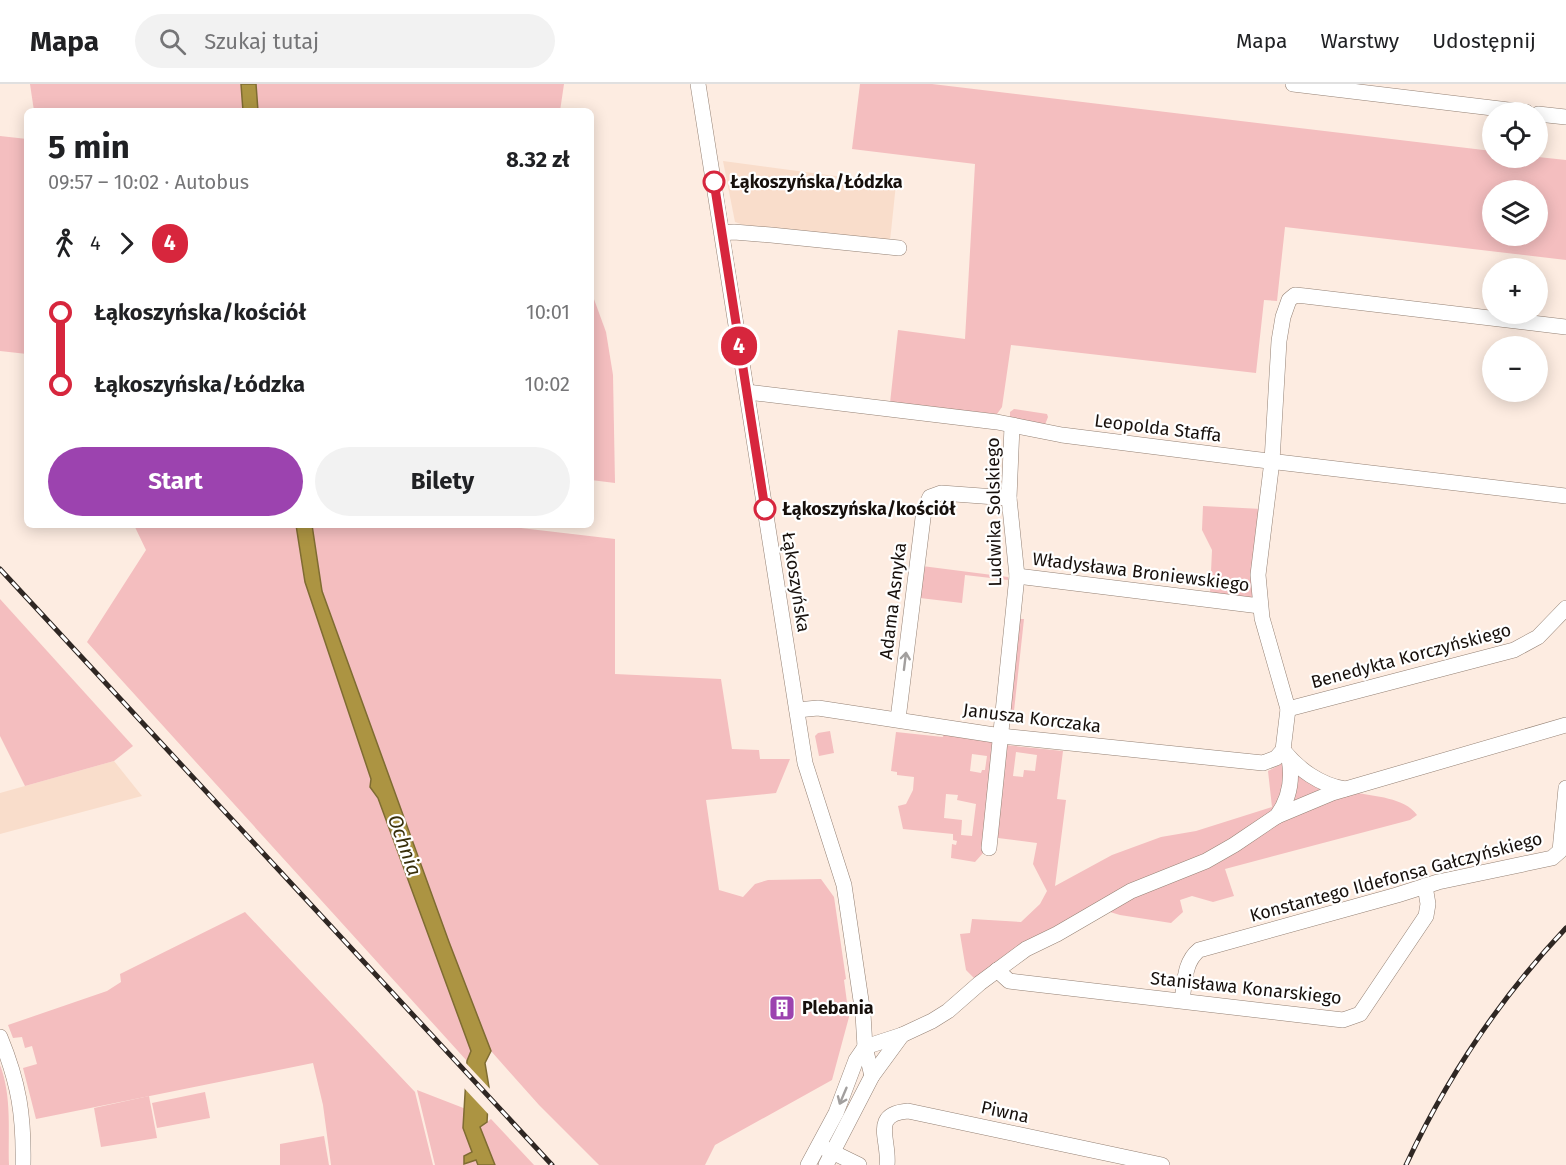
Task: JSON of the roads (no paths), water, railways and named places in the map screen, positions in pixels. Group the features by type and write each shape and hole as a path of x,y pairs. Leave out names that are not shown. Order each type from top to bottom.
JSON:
{"street":[{"name":"Łąkoszyńska","path":"698,84 805,763 844,885 862,1006 865,1047 872,1076"},
{"path":"1293,84 1482,107"},
{"path":"1548,115 1566,117"},
{"path":"722,233 771,235 899,248"},
{"path":"1277,816 1289,793 1292,776 1286,754 1288,709 1260,606 1258,575 1272,461 1279,341 1283,317 1289,300 1295,295 1566,327"},
{"name":"Leopolda Staffa","path":"747,392 997,422 1062,435 1566,496"},
{"name":"Ludwika Solskiego","path":"989,848 1017,576 1010,498 1012,426"},
{"name":"Adama Asnyka","path":"898,719 924,510 930,497 940,493 1010,498"},
{"name":"Władysława Broniewskiego","path":"1017,576 1260,606"},
{"name":"Benedykta Korczyńskiego","path":"1288,709 1514,650 1538,637 1566,609"},
{"name":"Janusza Korczaka","path":"797,710 818,708 1001,736 1263,764 1286,754"},
{"path":"826,1154 836,1113 856,1060 865,1047 902,1035 948,1011 1026,949 1057,934 1131,891 1206,861 1277,816 1332,793 1566,724"},
{"path":"1286,754 1317,780 1335,788 1348,790"},
{"name":"Konstantego Ildefonsa Gałczyńskiego","path":"1182,1000 1188,963 1199,950 1425,886 1551,858 1560,851 1566,788"},
{"name":"Stanisława Konarskiego","path":"997,970 1009,981 1343,1020 1360,1014 1426,916 1428,904 1425,886"},
{"path":"808,1165 826,1154 872,1076 902,1035"},
{"path":"0,1037 21,1105 24,1127 23,1165"},
{"path":"865,1047 877,1053 892,1049"},
{"name":"Piwna","path":"887,1165 885,1124 887,1118 895,1112 908,1111 1162,1165"},
{"path":"826,1154 859,1165"}],"water":[{"path":"241,84 256,84 258,108 243,108"},
{"name":"Ochnia","path":"296,528 312,528 322,591 449,942 491,1051 485,1063 489,1087 487,1122 480,1127 495,1165 478,1165 476,1160 464,1164 464,1156 472,1152 463,1128 467,1061 471,1051 378,798 370,787 371,779 305,582"}],"railway":[{"path":"0,569 552,1165"},
{"path":"1406,1165 1439,1101 1477,1040 1519,982 1566,928"}],"place":[{"name":"Łąkoszyńska/Łódzka","path":"714,182"},
{"name":"Łąkoszyńska/kościół","path":"765,509"},
{"name":"Plebania","path":"782,1008"}]}
